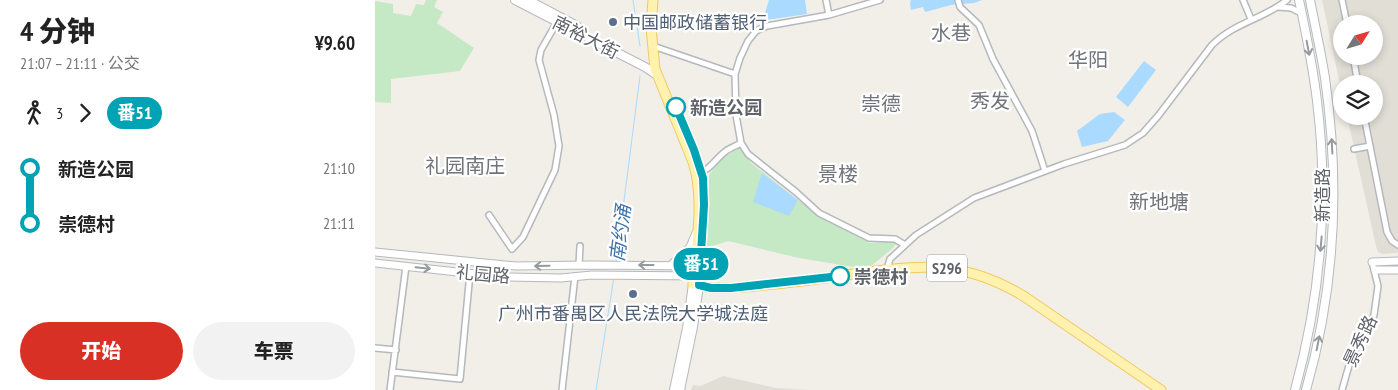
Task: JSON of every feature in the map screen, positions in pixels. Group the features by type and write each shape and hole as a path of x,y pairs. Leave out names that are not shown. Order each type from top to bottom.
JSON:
{"main road":[{"name":"南裕大街","path":"515,0 656,72"},
{"name":"南裕大街","path":"528,0 656,72"},
{"path":"653,0 651,28 656,72 699,173 704,205 693,327 680,390"},
{"name":"新造路","path":"1295,390 1307,344 1314,305 1322,222 1323,168 1313,70 1299,0"},
{"name":"新造路","path":"1306,390 1316,352 1326,298 1334,204 1332,142 1328,98 1310,0"},
{"path":"698,266 699,173"},
{"name":"S296","path":"697,280 711,288 745,287 887,269 943,267 971,272 1011,288 1037,304 1161,390"},
{"path":"674,390 697,280"}],"street":[{"path":"825,0 829,14"},
{"path":"880,0 829,14 767,26 757,31 748,41 735,74 736,115 741,143 748,154 819,213 869,238 895,239 905,245"},
{"path":"958,0 960,7 979,25 993,59 1032,130 1045,171"},
{"path":"1243,0 1251,19"},
{"path":"887,269 890,260 916,235 974,198 1045,171 1125,144 1143,133 1212,45 1221,37 1251,19 1277,7 1287,0"},
{"path":"1342,0 1345,15"},
{"path":"1277,7 1289,7 1301,13"},
{"path":"489,215 512,249 523,237 555,170 559,146 554,115 539,60 541,50 557,22"},
{"path":"652,46 735,74"},
{"path":"1366,125 1387,232 1392,241 1398,245"},
{"path":"699,173 708,169 727,150 741,143"},
{"path":"1355,149 1370,146"},
{"path":"671,265 690,247 697,231"},
{"path":"579,265 580,246"},
{"name":"礼园路","path":"375,252 516,266 591,264 698,266"},
{"path":"1372,262 1398,261"},
{"name":"景秀路","path":"1342,390 1351,355 1374,315 1378,286 1372,262"},
{"name":"礼园路","path":"375,263 530,278 592,275 697,280"},
{"path":"390,390 406,266"},
{"path":"1375,270 1398,270"},
{"path":"392,372 460,379 470,273"},
{"path":"562,390 575,276"},
{"path":"375,348 396,350"}],"shaded area":[{"path":"1322,0 1398,0 1398,253 1382,254 1378,252 1349,125 1383,125 1383,75 1338,75 1336,65 1383,65 1383,15 1333,15 1333,52"},
{"path":"723,376 776,388 810,390 691,390 693,385 701,386"}],"green space":[{"path":"426,0 437,0 434,7 443,12 437,23 474,48 460,71 391,79 391,103 375,102 375,1 393,4 393,13 411,16 416,4 424,5"},
{"path":"739,147 751,163 817,215 870,243 898,241 893,248 871,266 860,268 799,258 728,241 704,249 709,175 719,161"}],"water":[{"path":"769,0 805,0 807,14 766,20 764,16"},
{"path":"911,0 982,0 925,12 923,7 911,10"},
{"path":"1144,61 1156,70 1128,107 1116,97"},
{"path":"1114,112 1125,120 1108,141 1082,147 1077,131 1100,114"},
{"path":"762,173 798,200 789,216 753,202"}],"waterway":[{"name":"南约涌","path":"633,0 640,46"},
{"name":"南约涌","path":"616,263 640,76"},
{"name":"南约涌","path":"596,390 614,277"}],"bus line":[{"name":"番51","path":"676,107 694,150 703,178 704,205 699,285 711,288 731,288 840,276"}],"place":[{"name":"中国邮政储蓄银行","path":"613,22"},
{"name":"新造公园","path":"676,107"},
{"name":"崇德村","path":"840,276"},
{"name":"广州市番禺区人民法院大学城法庭","path":"633,294"}],"district":[{"name":"水巷","path":"951,33"},
{"name":"华阳","path":"1088,60"},
{"name":"秀发","path":"990,101"},
{"name":"崇德","path":"881,104"},
{"name":"礼园南庄","path":"465,166"},
{"name":"景楼","path":"838,174"},
{"name":"新地塘","path":"1159,202"}]}
